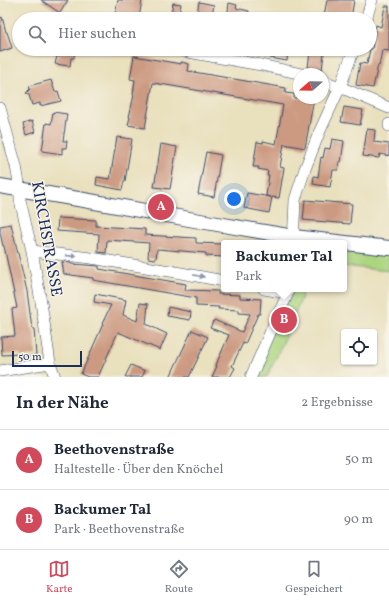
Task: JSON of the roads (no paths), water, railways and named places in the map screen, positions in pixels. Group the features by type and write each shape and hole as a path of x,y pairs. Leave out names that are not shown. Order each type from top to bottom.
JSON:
{"main road":[{"path":"0,186 294,240"},
{"path":"347,244 389,248"}],"street":[{"path":"368,12 372,0"},
{"path":"213,56 293,72"},
{"path":"294,240 295,200 305,169 340,87 351,56"},
{"path":"329,83 389,108"},
{"name":"KIRCHSTRASSE","path":"0,108 16,166 20,189 20,200 32,251 50,363 55,377"},
{"path":"32,251 170,270 221,281"},
{"path":"251,377 288,292"},
{"path":"0,371 50,363"}],"place":[{"name":"Beethovenstraße","path":"161,207"},
{"name":"Backumer Tal","path":"284,320"}]}
